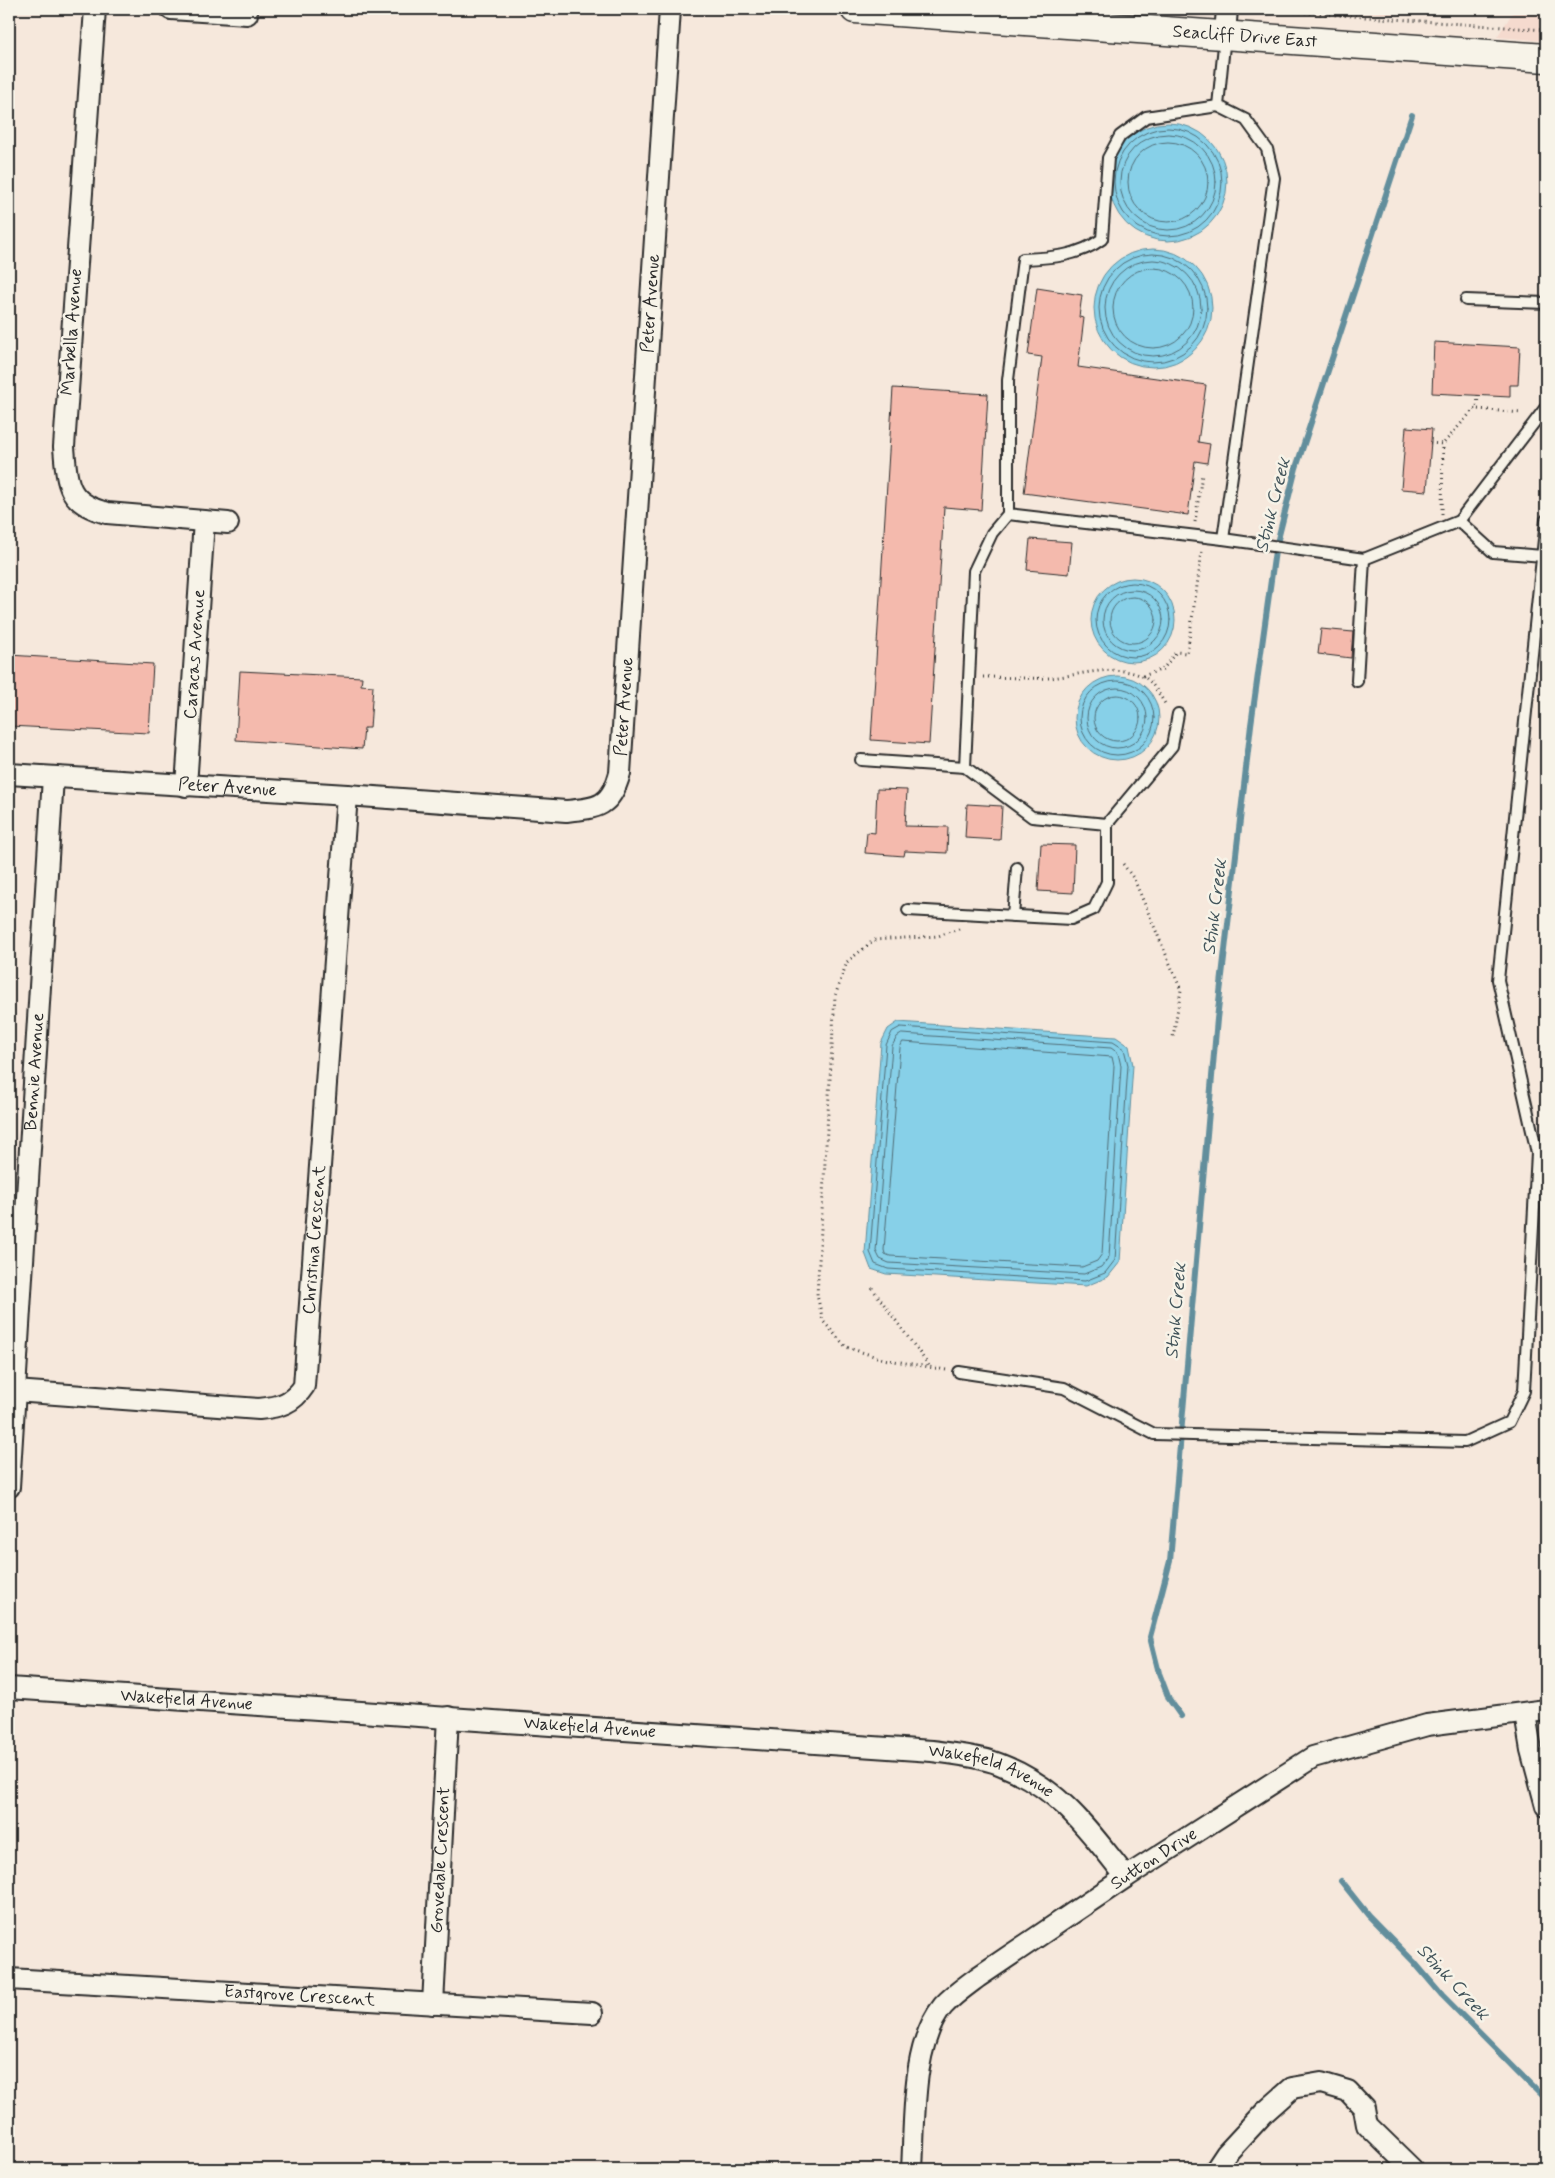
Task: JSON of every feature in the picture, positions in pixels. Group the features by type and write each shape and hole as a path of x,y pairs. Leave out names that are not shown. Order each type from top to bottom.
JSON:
{"main road":[{"name":"Seacliff Drive East","path":"855,9 1226,22 1422,49 1546,58"}],"street":[{"name":"Marbella Avenue","path":"95,9 64,447 67,477 74,496 89,508 107,513 228,523"},
{"path":"171,9 247,14"},
{"name":"Peter Avenue","path":"9,774 566,811 597,806 609,799 616,789 620,773 670,9"},
{"name":"Caracas Avenue","path":"186,786 204,521"},
{"name":"Bennie Avenue","path":"9,1486 53,777"},
{"name":"Christina Crescent","path":"15,1391 259,1409 276,1408 289,1402 297,1396 304,1386 347,795"},
{"name":"Wakefield Avenue","path":"9,1688 932,1751 998,1764 1029,1778 1058,1797 1090,1832 1126,1877"},
{"name":"Sutton Drive","path":"912,2169 918,2079 926,2040 942,2007 978,1977 1126,1877 1313,1757 1428,1725 1546,1710"},
{"path":"1525,1714 1532,1758 1546,1806"},
{"name":"Grovedale Crescent","path":"433,2004 448,1717"},
{"name":"Eastgrove Crescent","path":"9,1979 592,2013"},
{"path":"1216,2169 1226,2154 1265,2112 1292,2088 1321,2083 1348,2091 1364,2108 1367,2125 1412,2169"}],"lane":[{"path":"1218,106 1226,22"},
{"path":"965,767 974,571 992,533 1008,514 1008,380 1023,259 1046,258 1087,250 1102,239 1108,158 1120,136 1146,117 1218,106 1246,120 1267,149 1274,178 1223,539"},
{"path":"1466,300 1546,303"},
{"path":"1008,514 1223,539 1289,550 1364,559 1459,521 1543,411"},
{"path":"959,1372 1064,1388 1154,1434 1466,1442 1509,1422 1524,1391 1537,1153 1498,980 1546,520"},
{"path":"1459,521 1493,552 1543,556"},
{"path":"1357,681 1364,559"},
{"path":"908,910 1071,919 1094,908 1107,882 1107,824 1172,746 1178,718"},
{"path":"861,760 965,767 1032,817 1107,824"},
{"path":"1013,916 1017,868"}],"path":[{"path":"1254,9 1546,30"},
{"path":"1477,409 1478,395"},
{"path":"1441,528 1444,444 1474,409 1543,411"},
{"path":"1430,443 1444,444"},
{"path":"970,676 1050,678 1084,672 1116,671 1142,676 1163,669 1176,652 1187,654 1199,536 1202,474"},
{"path":"1142,676 1158,692 1178,718"},
{"path":"1107,859 1122,861 1134,879 1180,990 1173,1037"},
{"path":"959,1372 883,1359 846,1347 823,1320 817,1295 835,996 847,962 874,940 938,936 962,927 964,913"},
{"path":"872,1288 930,1367"}],"shaded area":[{"path":"1326,9 1414,9 1410,15"},
{"path":"1515,9 1546,9 1546,41 1497,37"}],"water":[{"path":"1168,123 1191,127 1210,140 1223,159 1227,182 1223,205 1210,224 1191,237 1168,241 1145,237 1126,224 1113,205 1109,182 1113,159 1126,140 1145,127"},
{"path":"1153,249 1176,253 1195,266 1208,285 1212,308 1208,331 1195,350 1176,363 1153,367 1130,363 1111,350 1098,331 1094,308 1098,285 1111,266 1130,253"},
{"path":"1133,578 1156,585 1168,597 1175,620 1168,643 1156,655 1133,662 1110,655 1098,643 1091,620 1098,597 1110,585"},
{"path":"1117,676 1140,683 1152,695 1159,718 1152,741 1140,753 1117,760 1094,753 1082,741 1075,718 1082,695 1094,683"},
{"path":"898,1022 1116,1037 1129,1046 1133,1065 1120,1262 1108,1277 1086,1286 886,1274 871,1269 865,1253 881,1043 888,1029"}],"building":[{"path":"1037,288 1082,295 1079,317 1084,318 1078,367 1206,385 1198,442 1210,444 1207,463 1195,461 1188,515 1024,493 1042,357 1028,355"},
{"path":"1434,342 1520,347 1518,385 1510,385 1510,397 1432,393"},
{"path":"893,388 988,394 981,510 944,507 929,744 871,740"},
{"path":"1406,427 1432,429 1427,491 1401,489"},
{"path":"1030,539 1072,542 1069,574 1027,570"},
{"path":"1321,629 1353,632 1351,658 1318,654"},
{"path":"9,655 153,664 149,733 9,726"},
{"path":"240,671 362,677 361,685 373,686 370,728 364,728 362,749 236,740"},
{"path":"877,789 907,790 905,826 948,827 947,853 905,851 904,856 865,853 867,832 875,833"},
{"path":"967,804 1002,806 1000,840 965,838"},
{"path":"1041,844 1075,845 1073,893 1038,891"}],"waterway":[{"name":"Stink Creek","path":"1181,1716 1169,1699 1159,1673 1150,1637 1170,1561 1217,1019 1251,725 1275,551 1296,468 1412,115"},
{"name":"Stink Creek","path":"1341,1881 1368,1915 1414,1962 1442,1995 1546,2100"}]}
